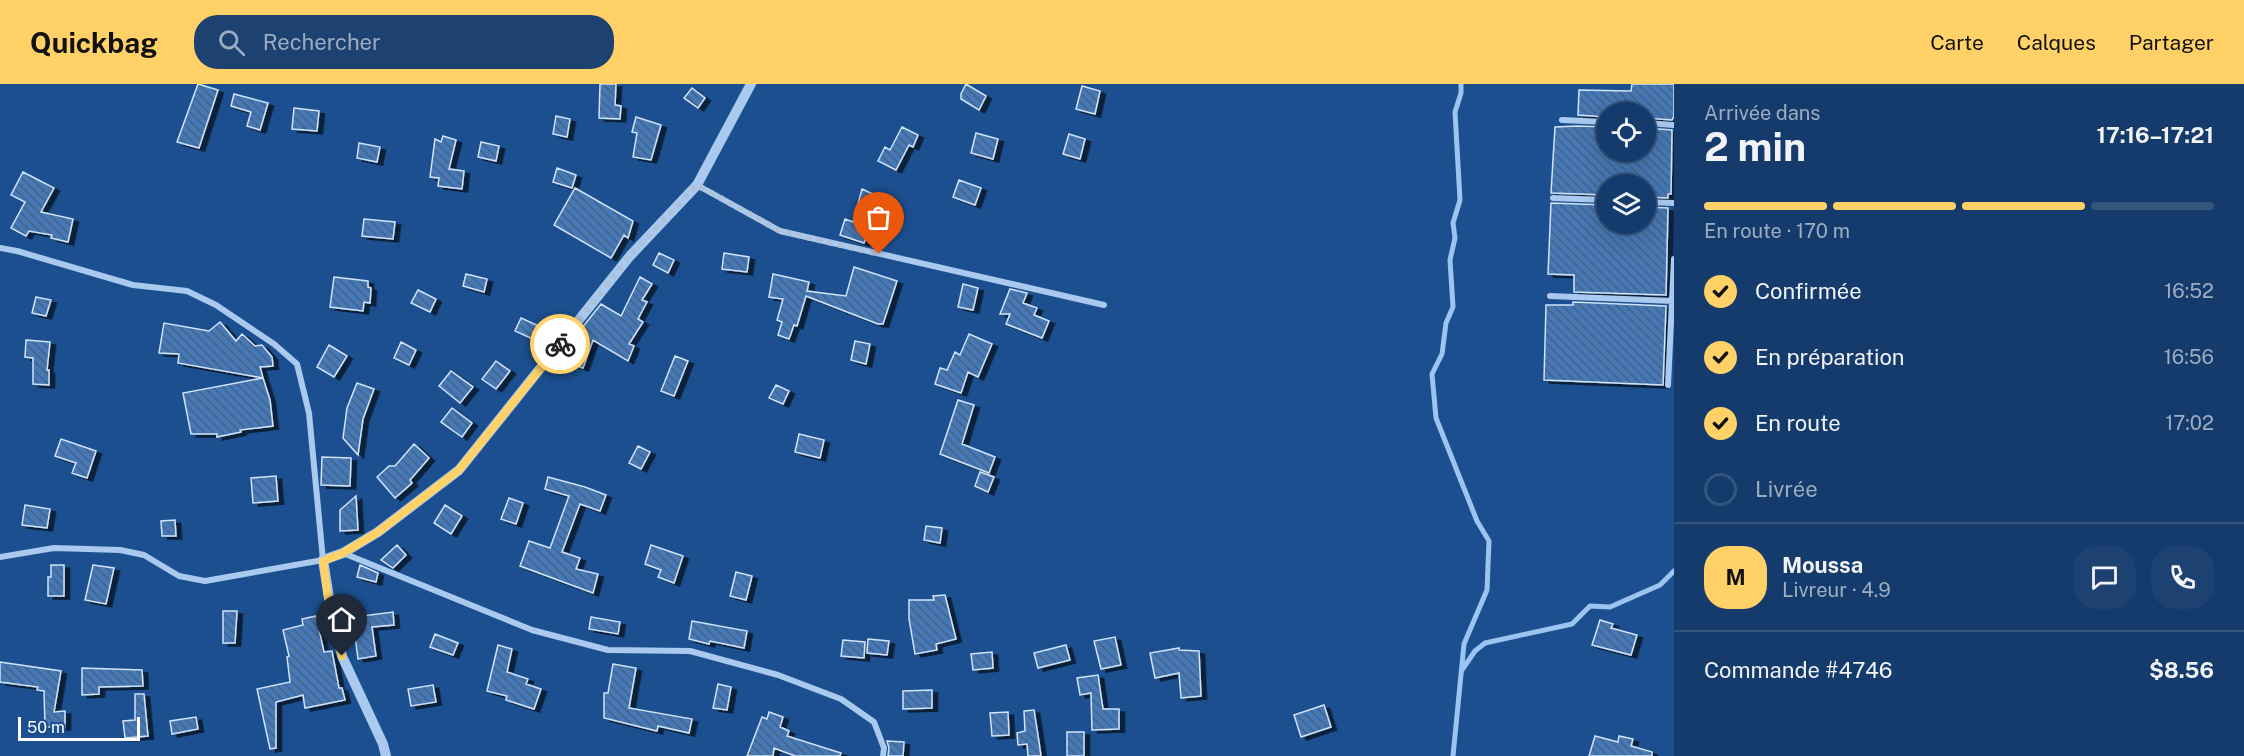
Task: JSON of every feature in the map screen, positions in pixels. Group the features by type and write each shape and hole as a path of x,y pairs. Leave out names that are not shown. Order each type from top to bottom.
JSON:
{"street":[{"path":"0,557 54,548 120,550 144,555 179,576 205,581 323,561 343,553 378,532 459,470 630,256 697,185 751,84"},
{"path":"1562,120 1596,122"},
{"path":"1656,123 1674,124"},
{"path":"697,185 780,231 1104,305"},
{"path":"1553,198 1596,200"},
{"path":"1656,202 1674,203"},
{"path":"0,248 132,285 187,291 216,305 274,344 297,364 309,413 328,598 342,656 383,744 386,756"},
{"path":"1668,385 1674,259"},
{"path":"1550,296 1673,301"},
{"path":"343,553 532,630 608,650 690,651 778,675 841,699 874,722 884,748 883,756"}],"building":[{"path":"198,84 218,90 199,148 177,142"},
{"path":"600,84 616,84 615,105 621,106 620,119 599,118"},
{"path":"966,84 986,96 979,110 961,99"},
{"path":"1632,84 1674,84 1672,120 1656,119 1656,102 1596,102 1596,116 1578,115 1579,90 1631,91"},
{"path":"1082,86 1100,91 1095,114 1076,109"},
{"path":"692,88 705,98 698,108 684,98"},
{"path":"234,94 268,103 260,130 247,126 251,112 231,106"},
{"path":"294,108 319,111 317,131 292,129"},
{"path":"556,116 570,119 567,137 553,134"},
{"path":"636,117 661,125 651,160 633,157 637,133 632,132"},
{"path":"902,127 918,135 913,147 909,145 896,170 878,161 885,147 890,150"},
{"path":"1555,127 1596,127 1596,162 1656,162 1656,129 1672,130 1671,194 1668,194 1668,198 1656,197 1656,174 1596,174 1596,195 1551,193"},
{"path":"976,133 998,139 993,159 971,153"},
{"path":"1069,134 1085,139 1080,159 1063,154"},
{"path":"443,136 456,140 449,169 464,171 462,189 438,186 439,178 430,177 435,139 441,142"},
{"path":"481,142 499,146 496,161 478,157"},
{"path":"359,143 380,147 377,162 357,158"},
{"path":"557,168 576,175 572,188 553,182"},
{"path":"23,172 54,188 41,212 73,219 68,242 51,238 52,235 29,231 26,236 11,228 25,202 11,195"},
{"path":"959,180 981,188 975,205 953,197"},
{"path":"575,188 633,221 628,238 624,235 611,258 554,225"},
{"path":"862,189 886,200 878,218 874,217 864,243 840,235 845,219 853,222"},
{"path":"1551,203 1596,205 1596,234 1656,234 1656,207 1668,208 1666,295 1574,292 1574,275 1548,274"},
{"path":"364,219 395,222 393,239 362,236"},
{"path":"659,253 674,260 668,273 653,265"},
{"path":"724,253 749,257 747,272 722,269"},
{"path":"854,267 897,281 883,324 806,296 797,326 794,325 789,339 778,335 782,322 777,320 783,299 769,297 773,274 809,282 807,291 846,296"},
{"path":"466,274 487,279 484,292 463,286"},
{"path":"334,277 368,281 368,287 371,288 370,303 364,302 363,311 330,307"},
{"path":"640,277 652,284 642,300 647,302 638,319 643,322 629,344 634,346 628,361 593,340 583,368 561,360 566,348 601,304 621,316"},
{"path":"963,284 978,288 973,310 958,307"},
{"path":"1010,289 1027,293 1023,303 1037,308 1034,315 1049,321 1042,338 1006,324 1010,314 1000,314"},
{"path":"418,290 436,299 430,312 411,303"},
{"path":"36,297 51,300 46,316 32,313"},
{"path":"1573,302 1666,306 1663,385 1544,380 1546,305 1573,305"},
{"path":"521,318 541,327 535,340 515,331"},
{"path":"220,322 236,341 242,334 255,346 262,345 272,357 273,366 260,367 263,378 178,363 179,354 159,353 164,323 209,331"},
{"path":"969,334 992,344 978,377 968,372 961,393 935,384 940,368 947,370 955,352 960,355"},
{"path":"26,340 50,342 47,370 49,370 49,385 33,384 33,358 25,357"},
{"path":"855,341 870,344 866,364 851,360"},
{"path":"401,342 416,350 409,365 394,358"},
{"path":"329,345 347,356 334,377 317,367"},
{"path":"675,356 688,361 674,396 661,391"},
{"path":"496,361 510,371 496,389 482,379"},
{"path":"451,371 473,387 460,403 439,386"},
{"path":"263,378 270,400 273,426 240,430 241,432 217,437 217,434 191,434 183,393"},
{"path":"357,383 374,389 363,419 358,455 343,438 347,408"},
{"path":"776,385 789,391 783,404 769,398"},
{"path":"958,400 974,405 962,444 995,457 989,473 940,454"},
{"path":"452,408 472,423 462,437 441,422"},
{"path":"799,434 824,440 820,458 795,452"},
{"path":"61,439 96,451 87,478 72,473 76,463 55,456"},
{"path":"414,444 429,458 410,480 412,483 395,498 377,477 389,466 395,466"},
{"path":"638,446 650,452 641,469 629,463"},
{"path":"322,457 351,458 350,486 321,485"},
{"path":"980,472 994,477 988,492 975,486"},
{"path":"276,476 278,501 253,503 251,478"},
{"path":"548,477 606,495 600,511 580,504 562,552 580,558 576,569 598,574 593,593 520,566 529,541 550,548 569,496 545,489"},
{"path":"356,496 358,530 340,531 340,510"},
{"path":"509,498 523,503 516,524 501,519"},
{"path":"25,505 50,509 47,528 22,525"},
{"path":"445,505 462,516 451,534 434,523"},
{"path":"175,520 176,536 162,536 161,521"},
{"path":"926,526 942,528 940,543 924,540"},
{"path":"397,545 406,555 393,568 381,560"},
{"path":"651,545 683,556 674,583 658,577 661,570 645,564"},
{"path":"51,565 64,565 64,596 48,596 48,577 51,577"},
{"path":"93,565 114,568 106,604 85,600"},
{"path":"360,565 378,573 376,582 357,577"},
{"path":"736,572 752,576 746,600 730,596"},
{"path":"945,595 956,639 936,644 937,650 915,654 909,619 909,600 934,600 933,596"},
{"path":"223,611 237,611 235,643 223,643"},
{"path":"393,612 394,625 372,627 376,656 358,659 354,628 349,629 347,618"},
{"path":"316,616 324,652 332,651 339,688 342,688 345,700 305,708 303,695 276,702 276,748 270,749 257,689 290,682 287,657 289,656 283,630 303,625 302,619"},
{"path":"591,617 620,622 618,634 589,629"},
{"path":"1600,620 1613,624 1611,628 1637,635 1631,655 1592,645"},
{"path":"692,621 747,631 744,648 689,639"},
{"path":"435,634 458,643 453,655 430,647"},
{"path":"1115,637 1121,665 1101,669 1094,641"},
{"path":"868,639 889,641 887,655 867,653"},
{"path":"843,640 865,642 864,658 841,656"},
{"path":"498,645 512,649 507,672 528,679 526,684 541,689 534,709 506,700 507,696 487,691"},
{"path":"1066,645 1070,660 1038,668 1034,653"},
{"path":"1179,648 1179,650 1199,651 1201,696 1181,698 1179,673 1155,678 1150,653"},
{"path":"992,652 993,668 973,670 971,654"},
{"path":"0,662 61,671 54,712 65,711 65,727 45,727 44,691 37,690 38,687 0,682"},
{"path":"613,664 636,668 629,708 692,719 689,733 658,726 657,731 604,718 604,693 608,693"},
{"path":"82,668 142,670 143,686 99,687 99,694 82,695"},
{"path":"1098,675 1103,709 1119,709 1119,729 1092,730 1091,693 1080,695 1077,678"},
{"path":"718,684 731,687 727,710 713,708"},
{"path":"433,685 436,702 411,706 408,689"},
{"path":"932,690 932,708 903,709 903,691"},
{"path":"135,694 144,694 148,736 125,738 123,721 135,720"},
{"path":"1324,705 1331,727 1301,737 1294,715"},
{"path":"1034,710 1041,756 1028,756 1027,744 1018,745 1017,733 1025,731 1024,711"},
{"path":"769,712 783,717 780,727 789,731 787,736 841,753 840,756 795,756 774,748 773,756 747,756 762,717 767,719"},
{"path":"1008,712 1009,735 992,736 990,713"},
{"path":"196,717 198,729 172,734 170,721"},
{"path":"1067,732 1084,732 1084,756 1067,756"},
{"path":"1595,736 1618,742 1619,736 1633,739 1631,746 1652,752 1652,756 1589,756"},
{"path":"887,741 904,742 903,756 888,756"}],"waterway":[{"path":"1453,756 1464,644 1487,590 1489,541 1477,521 1436,418 1432,374 1442,354 1446,323 1453,307 1450,260 1455,238 1453,223 1460,200 1455,112 1461,93 1461,84"},
{"path":"1462,670 1475,651 1485,643 1572,624 1590,606 1610,607 1660,585 1674,571"}],"way so far":[{"path":"560,344 630,256 697,185 780,231 879,254"}],"route":[{"path":"342,656 328,598 323,561 343,553 378,532 459,470 560,344"}]}
